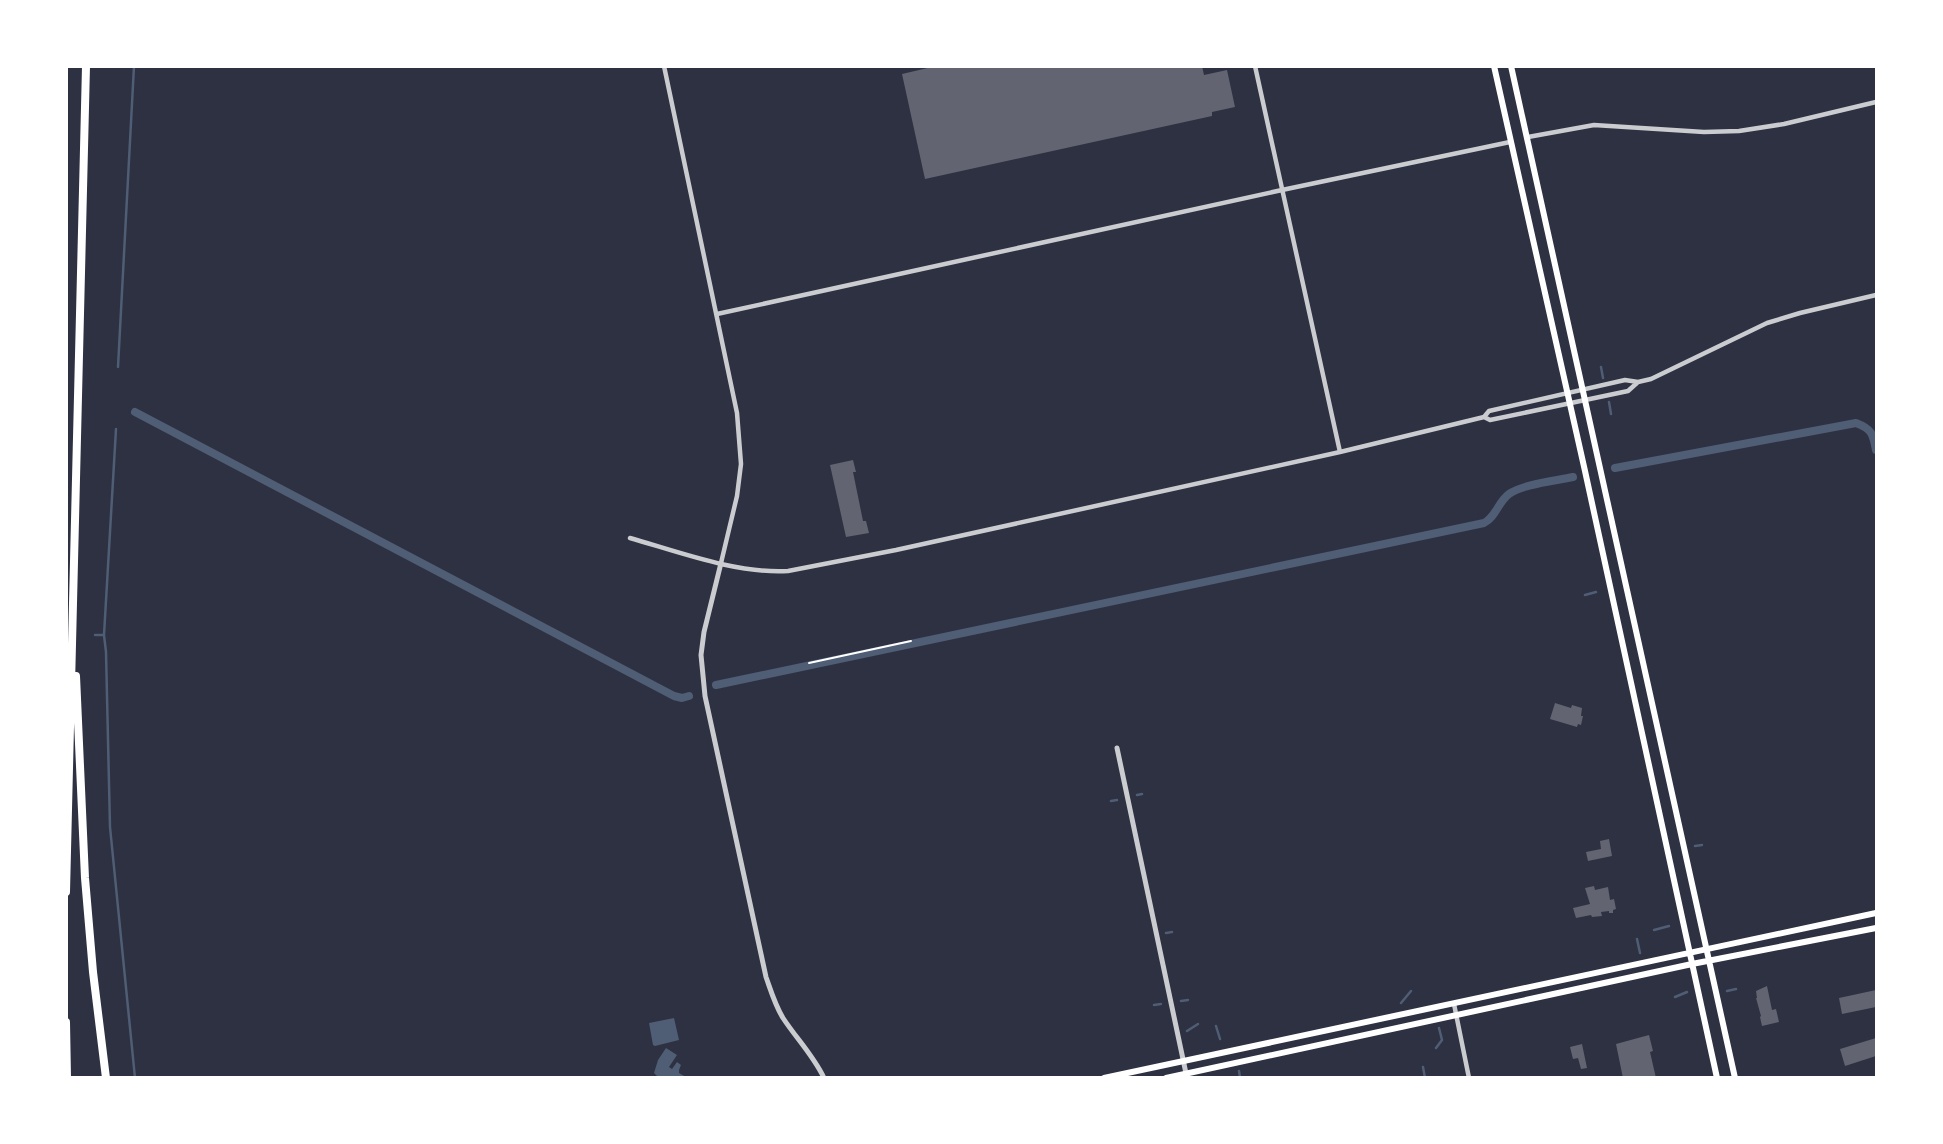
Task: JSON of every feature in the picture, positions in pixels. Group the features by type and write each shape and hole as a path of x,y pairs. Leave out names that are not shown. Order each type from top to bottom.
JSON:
{"highway":[{"path":"66,892 86,66"},
{"path":"74,628 85,878 106,1077"},
{"path":"66,1022 67,1077"}],"main road":[{"path":"1494,66 1717,1077"},
{"path":"1511,66 1735,1077"},
{"path":"1104,1077 1877,913"},
{"path":"1166,1077 1186,1075 1692,964 1877,928"},
{"path":"1541,984 1551,989 1569,991"}],"street":[{"path":"664,66 737,413 741,464 737,496 704,632 701,655 705,696 766,976 780,1012 824,1077"},
{"path":"1255,66 1340,452"},
{"path":"1528,137 1594,125 1704,132 1739,131 1784,124 1877,102"},
{"path":"717,314 1510,142"},
{"path":"630,538 721,563 762,571 788,571 896,550 1340,452 1484,417 1489,411 1566,393 1625,380 1638,382 1651,379 1767,323 1877,295"},
{"path":"1484,417 1490,420 1628,391 1638,382"},
{"path":"1117,748 1186,1075"},
{"path":"1453,1003 1469,1077"}],"path":[{"path":"809,663 911,641"}],"water":[{"path":"674,1018 679,1040 653,1045 649,1023"},
{"path":"666,1048 677,1055 669,1067 672,1069 677,1062 681,1065 679,1073 686,1077 658,1077 654,1073"}],"building":[{"path":"936,66 1202,66 1204,75 1227,70 1235,107 1212,112 1212,116 925,179 902,74"},
{"path":"853,460 863,521 866,521 869,533 846,537 830,465"},
{"path":"1555,703 1582,708 1581,725 1578,724 1577,727 1550,719"},
{"path":"1609,839 1612,856 1588,861 1586,852 1601,849 1600,841"},
{"path":"1594,886 1595,890 1608,887 1610,900 1614,899 1616,909 1613,913 1601,912 1602,916 1576,918 1573,908 1590,904 1585,888"},
{"path":"1767,986 1772,1010 1776,1009 1779,1022 1762,1026 1756,991"},
{"path":"1876,990 1876,1007 1842,1014 1839,998"},
{"path":"1649,1035 1656,1078 1623,1078 1616,1044"},
{"path":"1876,1038 1876,1056 1845,1066 1840,1049"},
{"path":"1582,1044 1587,1068 1581,1069 1578,1058 1573,1059 1570,1047"}],"waterway":[{"path":"118,367 134,66"},
{"path":"1601,367 1603,378"},
{"path":"1609,402 1611,414"},
{"path":"135,412 674,696 689,696"},
{"path":"1615,468 1856,423 1871,433 1876,450"},
{"path":"116,429 104,635 110,827 135,1078"},
{"path":"716,685 1484,523 1509,494 1531,485 1573,477"},
{"path":"1585,595 1596,592"},
{"path":"95,635 104,635"},
{"path":"1137,795 1142,794"},
{"path":"1111,801 1117,800"},
{"path":"1695,846 1702,845"},
{"path":"1654,930 1669,926"},
{"path":"1166,933 1172,932"},
{"path":"1637,939 1640,953"},
{"path":"1727,991 1736,989"},
{"path":"1401,1003 1411,991"},
{"path":"1675,997 1687,992"},
{"path":"1181,1001 1188,1000"},
{"path":"1154,1005 1161,1004"},
{"path":"1187,1031 1198,1024"},
{"path":"1216,1026 1220,1039"},
{"path":"1436,1048 1442,1040 1439,1028"},
{"path":"1423,1067 1425,1078"},
{"path":"1239,1071 1240,1078"}]}
